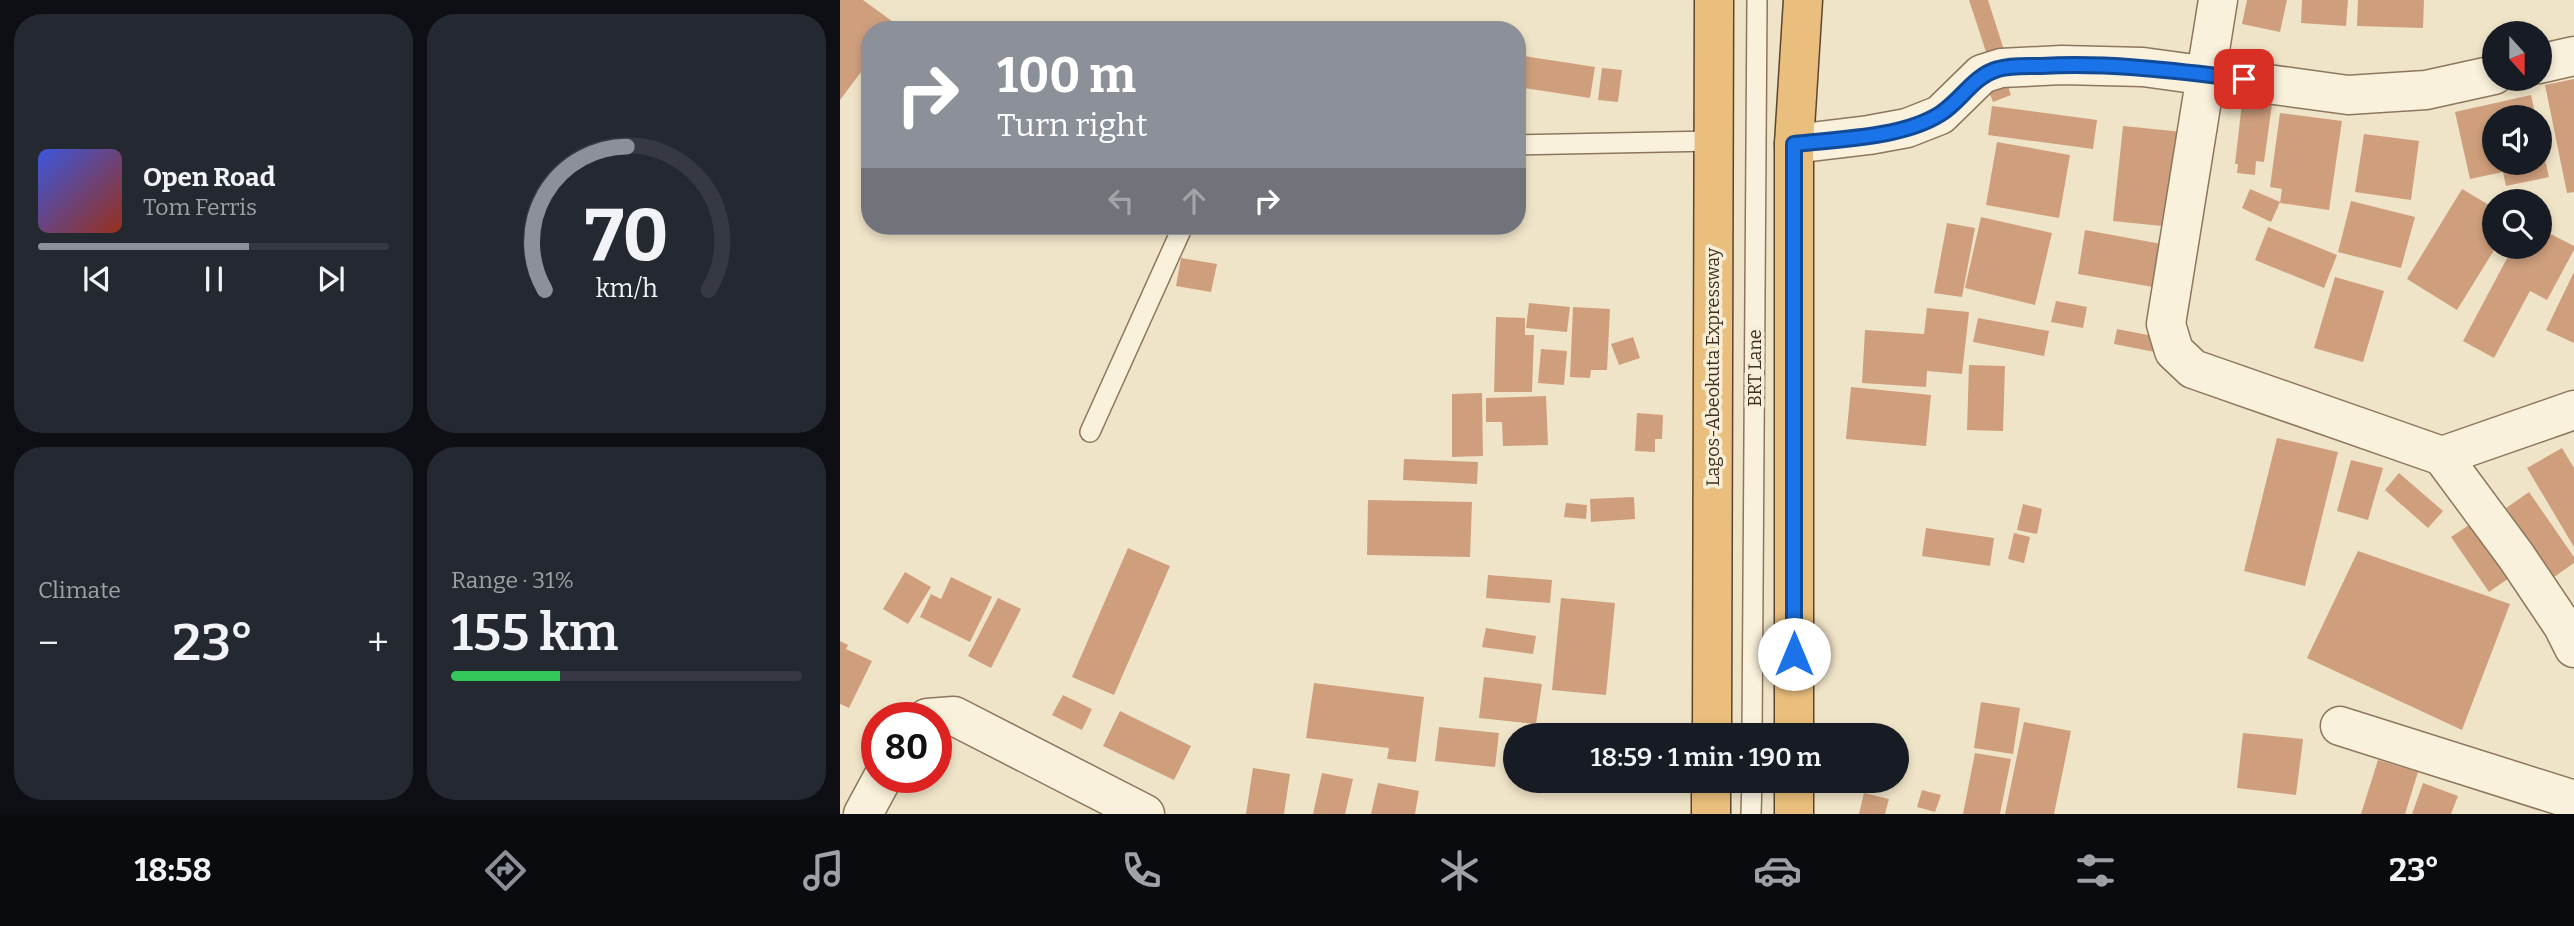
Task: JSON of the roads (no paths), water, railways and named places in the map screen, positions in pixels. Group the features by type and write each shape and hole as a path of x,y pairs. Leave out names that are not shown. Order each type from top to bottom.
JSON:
{"highway":[{"name":"Lagos-Abeokuta Expressway","path":"1712,723 1714,0"},
{"path":"1794,723 1794,144 1803,0"},
{"path":"1711,793 1711,814"},
{"path":"1794,793 1794,814"}],"street":[{"path":"2218,0 2166,324 2174,351 2193,369 2442,456 2516,555 2563,626 2574,648"},
{"path":"2552,61 2574,56"},
{"path":"1794,144 1907,128 1940,115 1982,74 2001,68 2076,65 2143,67 2348,95 2426,90 2482,78"},
{"path":"2442,456 2574,410"},
{"path":"952,716 1145,814"},
{"path":"2340,726 2574,800"},
{"path":"863,814 874,793"}],"lane":[{"name":"BRT Lane","path":"1752,723 1757,0"},
{"path":"1526,145 1713,141"},
{"path":"1090,432 1179,235"},
{"path":"1751,814 1752,793"}]}
